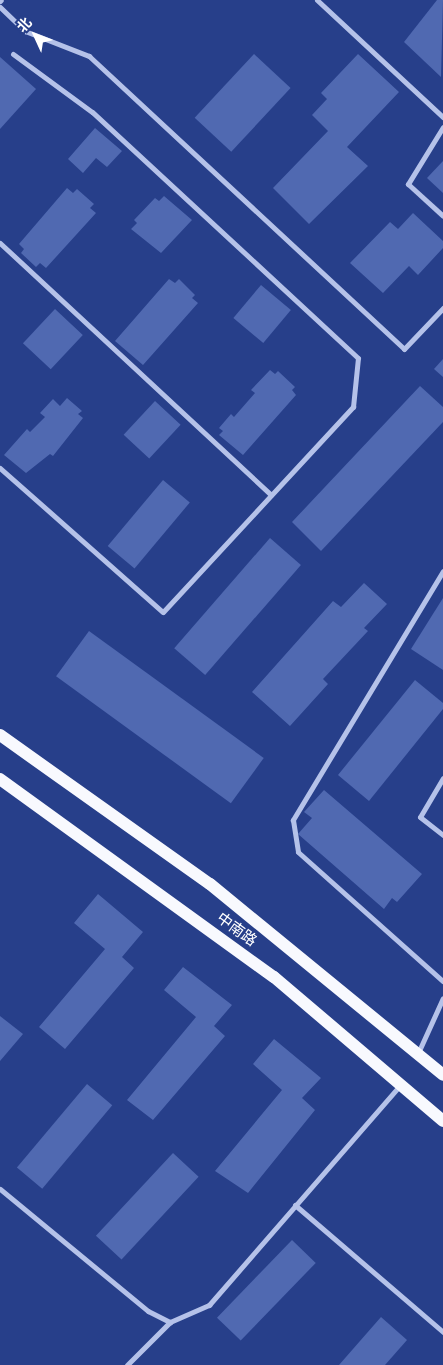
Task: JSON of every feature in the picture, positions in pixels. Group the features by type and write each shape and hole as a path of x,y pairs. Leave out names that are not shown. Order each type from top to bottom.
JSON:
{"main road":[{"path":"0,735 210,884 443,1075"},
{"name":"中南路","path":"0,778 274,977 443,1121"}],"street":[{"path":"317,0 443,117"},
{"path":"0,8 25,31 89,56 404,348 443,308"},
{"path":"0,468 163,612 354,407 358,358 92,112 13,54"},
{"path":"443,127 408,184 443,216"},
{"path":"0,243 271,495"},
{"path":"443,571 293,820 298,852 443,980"},
{"path":"443,778 420,817 443,835"},
{"path":"418,1054 443,998"},
{"path":"128,1365 170,1322 209,1305 400,1085"},
{"path":"0,1189 148,1311 170,1322"},
{"path":"295,1205 443,1332"}],"building":[{"path":"437,0 443,0 441,77 404,42"},
{"path":"254,54 291,88 231,152 195,118"},
{"path":"358,54 399,92 347,147 368,166 309,224 273,188 328,131 312,115 327,99 321,93"},
{"path":"0,57 36,89 0,129"},
{"path":"95,128 122,151 107,167 96,158 83,173 68,159"},
{"path":"443,161 443,193 427,178"},
{"path":"67,188 73,193 77,189 94,204 90,208 96,213 46,268 40,263 36,267 21,253 24,249 19,244"},
{"path":"164,196 192,220 161,253 131,229 137,223 134,220 155,198 159,201"},
{"path":"413,213 443,241 443,248 418,275 409,266 383,293 350,263 390,222 398,229"},
{"path":"169,279 175,283 179,279 195,295 192,298 198,303 143,365 115,341"},
{"path":"261,285 291,310 263,343 233,318"},
{"path":"55,309 83,335 51,369 23,343"},
{"path":"443,359 443,377 434,369"},
{"path":"270,370 275,374 278,371 295,387 292,390 296,395 243,455 219,435 223,431 219,428 231,414 234,417 255,393 251,390"},
{"path":"420,386 443,407 443,422 321,551 292,522"},
{"path":"67,398 82,411 78,414 83,418 53,456 50,454 26,473 4,455 27,429 30,432 45,417 40,413 53,399 60,406"},
{"path":"155,401 181,425 149,459 124,435"},
{"path":"163,480 190,502 135,568 108,546"},
{"path":"270,538 301,565 205,675 174,648"},
{"path":"364,583 387,604 364,628 368,631 323,679 328,684 290,726 252,692 333,601 341,607"},
{"path":"443,598 443,670 411,649"},
{"path":"89,631 264,758 231,803 56,676"},
{"path":"415,680 443,703 443,709 369,801 338,775"},
{"path":"324,790 422,874 397,902 392,898 384,909 298,834 312,818 304,812"},
{"path":"98,894 143,932 122,957 134,968 65,1049 39,1027 105,949 74,923"},
{"path":"183,967 232,1005 214,1026 225,1036 153,1120 127,1100 196,1017 164,990"},
{"path":"0,1016 23,1034 0,1061"},
{"path":"274,1039 321,1078 302,1098 315,1110 248,1193 215,1171 282,1090 253,1064"},
{"path":"87,1084 112,1105 42,1189 17,1167"},
{"path":"173,1153 199,1177 122,1260 96,1236"},
{"path":"292,1240 316,1263 241,1341 217,1318"},
{"path":"381,1317 407,1340 385,1365 339,1365"}]}
